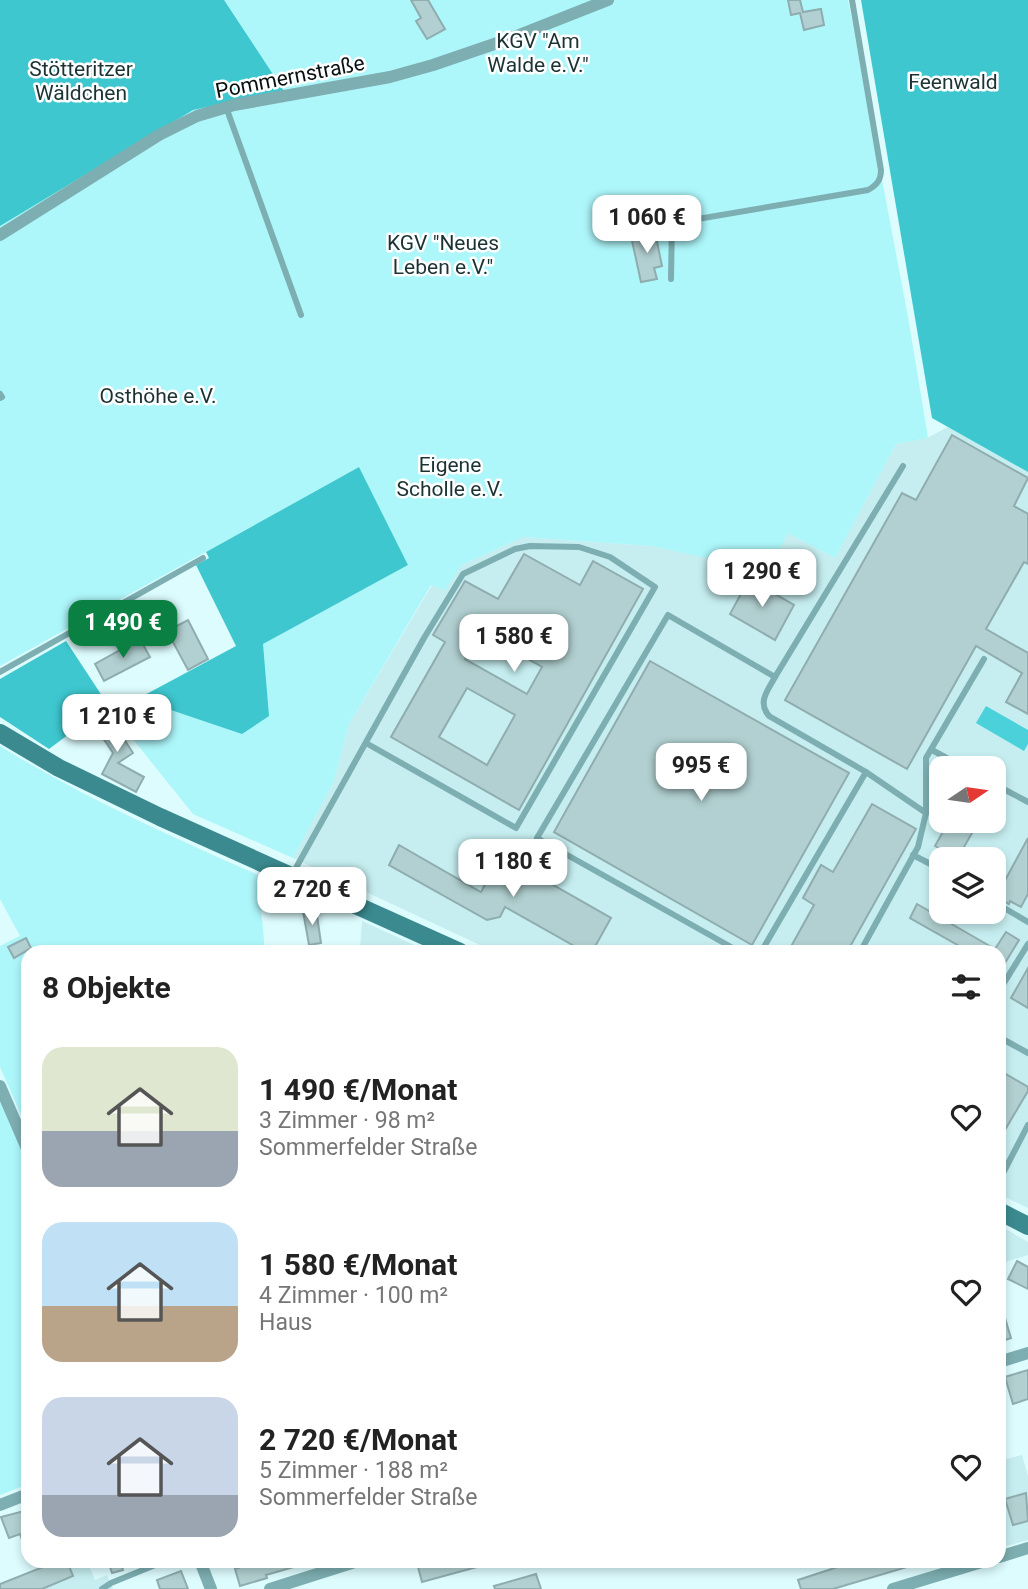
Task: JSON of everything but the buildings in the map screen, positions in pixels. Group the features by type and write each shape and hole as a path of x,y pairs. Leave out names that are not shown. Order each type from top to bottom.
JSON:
{"main road":[{"path":"0,733 59,768 160,817 445,945"},
{"path":"1006,1215 1028,1226"}],"street":[{"name":"Pommernstraße","path":"0,235 159,135 197,116 226,107 390,77 433,65 608,0"},
{"path":"0,1086 21,1135"},
{"path":"1006,1360 1028,1353"},
{"path":"0,1505 21,1497"},
{"path":"1006,1555 1028,1548"},
{"path":"203,1568 211,1589"},
{"path":"270,1589 336,1568"},
{"path":"893,1589 962,1568"}],"lane":[{"path":"627,231 868,190 875,186 881,177 852,0"},
{"path":"226,107 301,315"},
{"path":"671,279 672,222"},
{"path":"902,466 775,677 763,702 764,710 769,716 866,772 926,813"},
{"path":"292,875 424,638 463,573 515,549 530,546 579,547 610,557 655,587 516,828 366,743"},
{"path":"0,672 203,558"},
{"path":"728,945 537,838 668,615 775,677"},
{"path":"864,945 918,847 926,813 926,758 984,659"},
{"path":"932,750 943,756"},
{"path":"765,945 866,772"},
{"path":"1006,790 1028,802"},
{"path":"913,855 929,863"},
{"path":"1006,909 1028,922"},
{"path":"1006,980 1028,944"},
{"path":"1006,1041 1028,1053"},
{"path":"1006,1167 1028,1125"},
{"path":"102,1589 148,1568"}],"shaded area":[{"path":"948,427 1028,472 1028,1208 1006,1197 1006,945 480,945 293,858 334,781 349,724 432,585 445,590 462,565 523,537 651,546 767,570 788,533 835,558 896,444 927,438"},
{"path":"986,706 1028,730 1028,744 1024,751 976,723"},
{"path":"362,921 415,945 360,945"},
{"path":"1006,1229 1028,1242 1028,1255 1006,1262"},
{"path":"1022,1455 1028,1476 1028,1540 1006,1546 1006,1459"},
{"path":"40,1568 90,1568 95,1580 107,1575 113,1589 0,1589 0,1584"}],"green space":[{"path":"0,0 848,0 928,438 896,444 835,558 788,533 768,571 651,546 523,537 462,565 445,590 431,585 349,724 334,781 293,858 193,814 120,723 162,707 242,733 263,644 408,565 359,467 0,666"},
{"name":"Stötteritzer Wäldchen","path":"0,0 224,0 284,91 193,110 0,226"},
{"name":"Feenwald","path":"861,0 1028,0 1028,472 932,418"},
{"path":"359,467 408,565 263,644 269,716 242,734 162,707 120,723 113,712 236,646 196,565 209,558 206,552"},
{"path":"66,641 108,705 49,749 0,717 0,679"},
{"path":"0,746 95,799 258,875 264,945 21,945 21,1115 0,1067 0,946 20,936 0,899"},
{"path":"0,1097 21,1146 21,1487 0,1495"}],"park label":[{"name":"KGV \"Am Walde e.V.\"","path":"538,53"},
{"name":"KGV \"Neues Leben e.V.\"","path":"443,255"},
{"name":"Osthöhe e.V.","path":"158,396"},
{"name":"Eigene Scholle e.V.","path":"450,477"}]}
